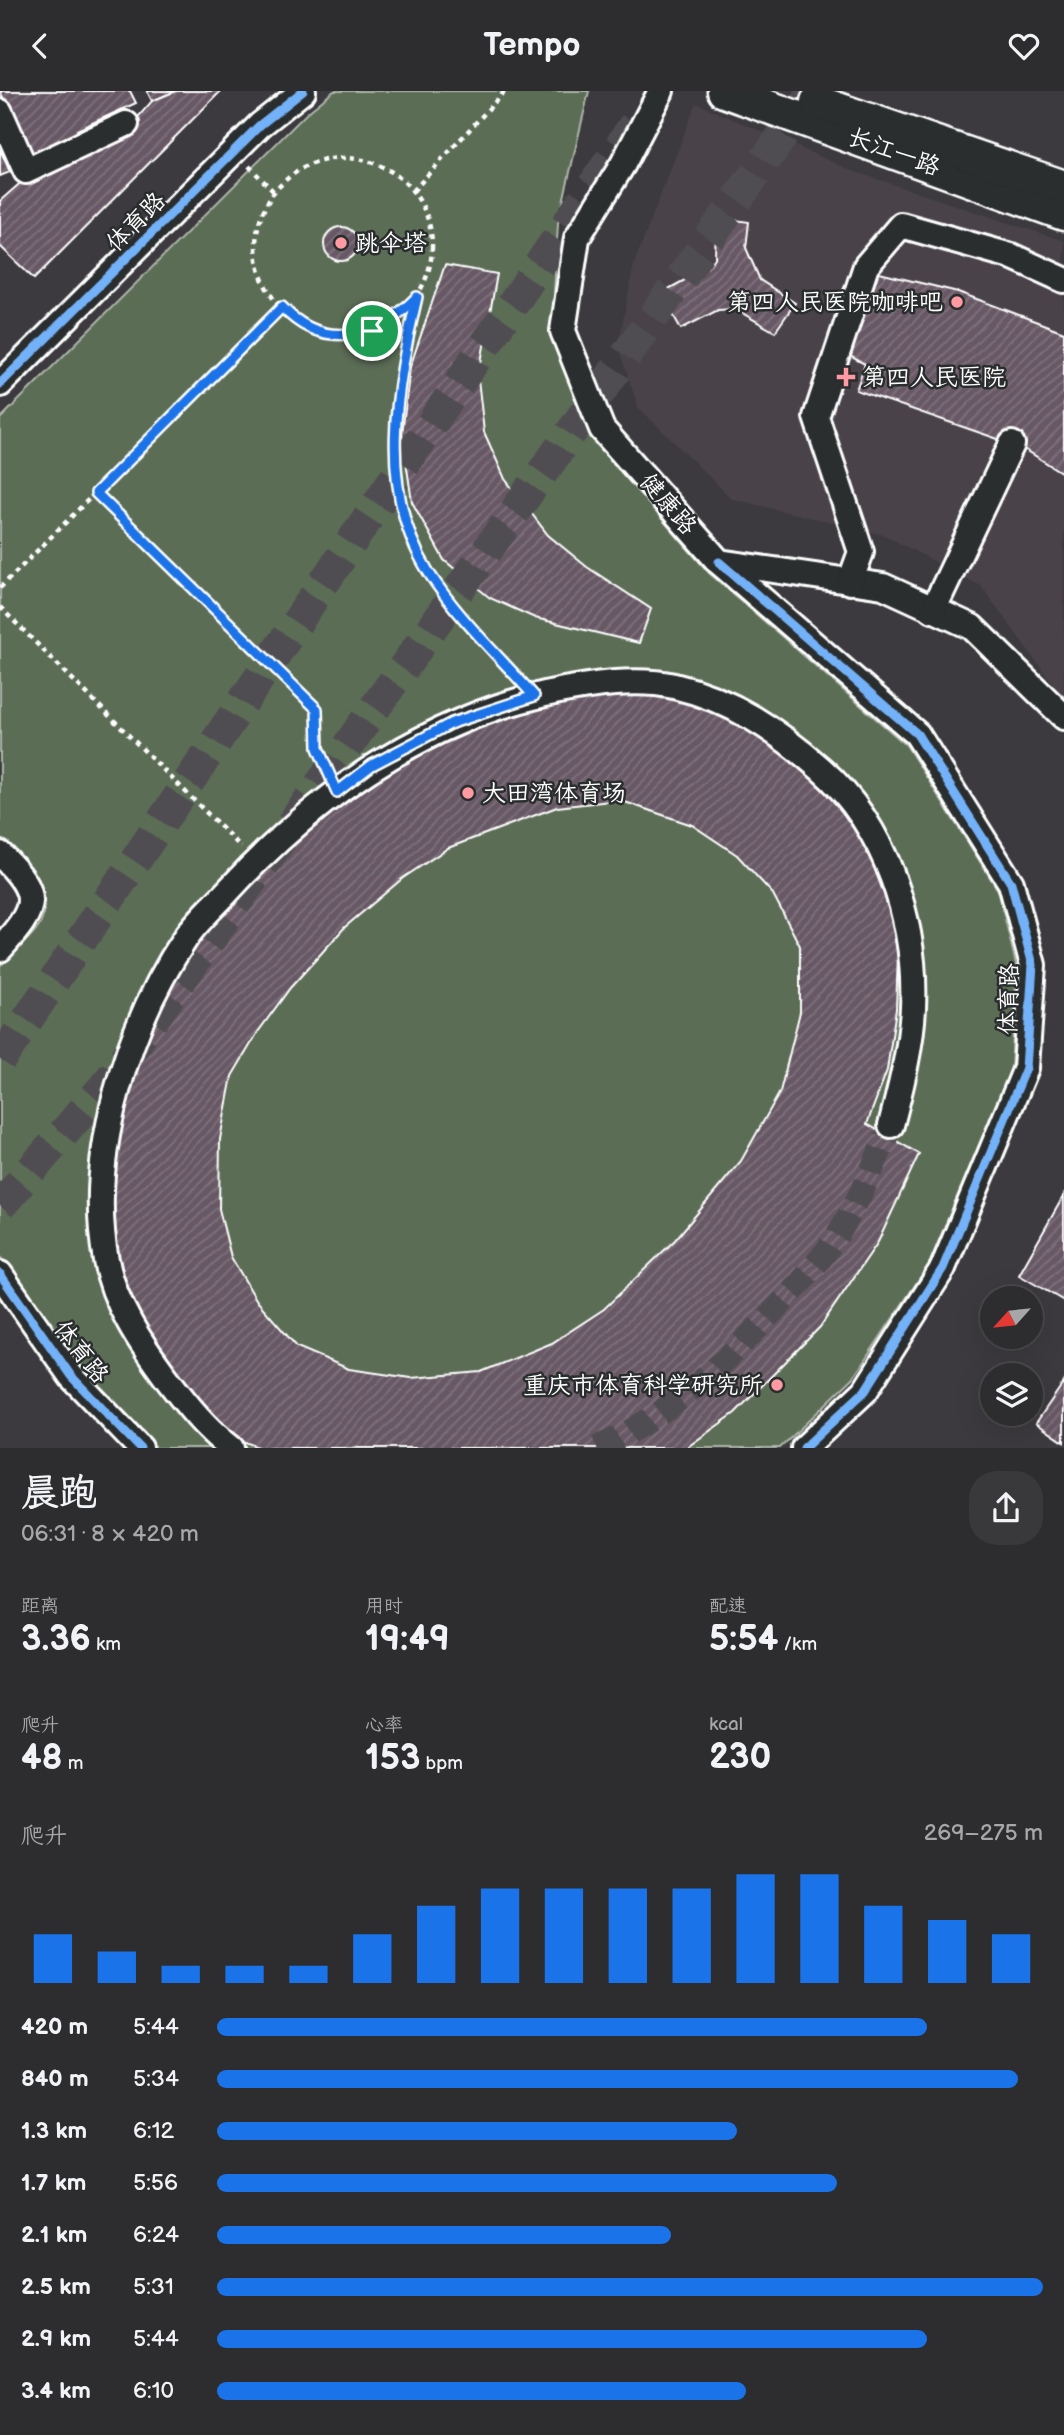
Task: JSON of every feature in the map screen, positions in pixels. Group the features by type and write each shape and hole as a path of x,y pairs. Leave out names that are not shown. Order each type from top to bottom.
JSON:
{"main road":[{"name":"长江一路","path":"724,91 1064,214"},
{"name":"长江一路","path":"786,91 1064,187"}],"street":[{"name":"健康路","path":"661,91 623,164 577,238 563,331 602,429 719,562"},
{"name":"体育路","path":"0,384 293,94"},
{"path":"0,112 26,171 126,124"},
{"path":"850,582 861,552 816,417 866,266 901,225 1011,256 1064,280"},
{"path":"0,359 92,293"},
{"path":"933,610 1012,444"},
{"path":"719,562 883,586 972,627 1064,717"},
{"name":"体育路","path":"719,562 916,734 1010,883 1033,965 1026,1068 943,1268 865,1391 804,1448"},
{"path":"231,1448 213,1434 186,1404 135,1337 106,1262 100,1181 116,1098 142,1018 188,935 299,820 372,765 452,723 534,696 607,684 671,685 727,702 787,739 834,780 873,832 899,892 912,956 913,1010 902,1081 891,1125"},
{"path":"0,854 20,874 31,900 30,912 25,922 0,949"},
{"name":"体育路","path":"0,1275 71,1376 140,1448"}],"path":[{"path":"413,191 505,91"},
{"path":"235,151 275,193"},
{"path":"417,297 397,317 372,331 344,335 316,330 291,317 271,295 258,268 256,237 264,208 281,184 306,166 335,158 365,160 392,172 413,191 427,216 433,244 429,272 417,297 403,358 394,444 396,486 404,517 419,555 443,593 534,696"},
{"path":"0,589 282,307"},
{"path":"96,493 317,709 318,748 337,792"},
{"path":"0,607 256,862"}],"shaded area":[{"name":"第四人民医院","path":"696,103 853,171 1064,241 1064,699 981,586 884,535 732,499 638,407 618,346 634,264"}],"green space":[{"name":"大田湾体育场","path":"334,91 589,91 558,223 552,329 592,439 709,573 906,745 998,890 1017,968 1011,1069 929,1264 853,1378 780,1448 154,1448 78,1370 0,1256 0,966 34,933 41,922 44,898 34,876 0,840 0,419 307,113"}],"building":[{"path":"0,91 130,91 136,103 77,130 79,134 32,160"},
{"path":"147,91 176,91 152,101"},
{"path":"176,91 221,91 34,279 0,246 0,201 27,177 126,131 152,101"},
{"path":"0,149 10,172 0,176"},
{"path":"716,217 749,222 746,248 760,280 795,303 775,332 735,309 718,310 681,329 661,293 707,268 715,258"},
{"name":"跳伞塔","path":"341,227 353,232 358,244 353,256 341,261 329,256 324,244 329,232"},
{"path":"445,265 497,274 478,379 484,432 505,479 548,535 587,567 651,609 639,643 535,618 490,598 444,560 412,502 402,434 410,367"},
{"path":"871,271 958,292 1064,332 1064,474 1021,447 856,390 865,364 842,352"},
{"path":"612,694 671,697 724,712 780,748 828,791 863,837 887,896 898,954 896,1009 887,1070 867,1124 919,1154 878,1242 820,1327 735,1413 686,1448 260,1448 240,1440 194,1398 144,1333 113,1262 109,1182 124,1101 149,1022 194,941 304,828 375,771 454,729 537,704","holes":["619,800 692,825 737,855 773,894 800,946 800,1012 780,1092 741,1161 675,1240 604,1309 552,1343 481,1372 411,1378 349,1369 297,1347 257,1301 231,1257 219,1209 220,1139 232,1076 258,1032 290,988 345,927 403,878 448,848 557,807"]},
{"path":"1064,1195 1064,1301 1043,1289 1043,1286 1019,1275"},
{"path":"1064,1382 1064,1442 1040,1426 1043,1426 1043,1413"}],"tunnel":[{"path":"0,1206 109,1081 810,97"},
{"path":"0,1060 635,124"},
{"path":"597,1448 645,1422 687,1393 726,1359 797,1287 843,1226 863,1189 891,1125"}],"cycle path":[{"path":"0,384 260,125 303,91"},
{"path":"719,562 917,734 1011,883 1033,965 1026,1068 943,1268 865,1391 804,1448"},
{"path":"0,1274 71,1376 140,1448"}],"place":[{"name":"跳伞塔","path":"341,243"},
{"name":"第四人民医院咖啡吧","path":"957,302"},
{"name":"第四人民医院","path":"846,377"},
{"name":"大田湾体育场","path":"468,793"},
{"name":"重庆市体育科学研究所","path":"777,1385"}],"route":[{"path":"417,297 403,358 394,444 396,486 404,517 415,547 443,593 534,696 452,723 372,765 337,792 318,748 317,709 96,493 282,307 291,317 316,330 344,335 372,331 397,317 417,297"}]}
